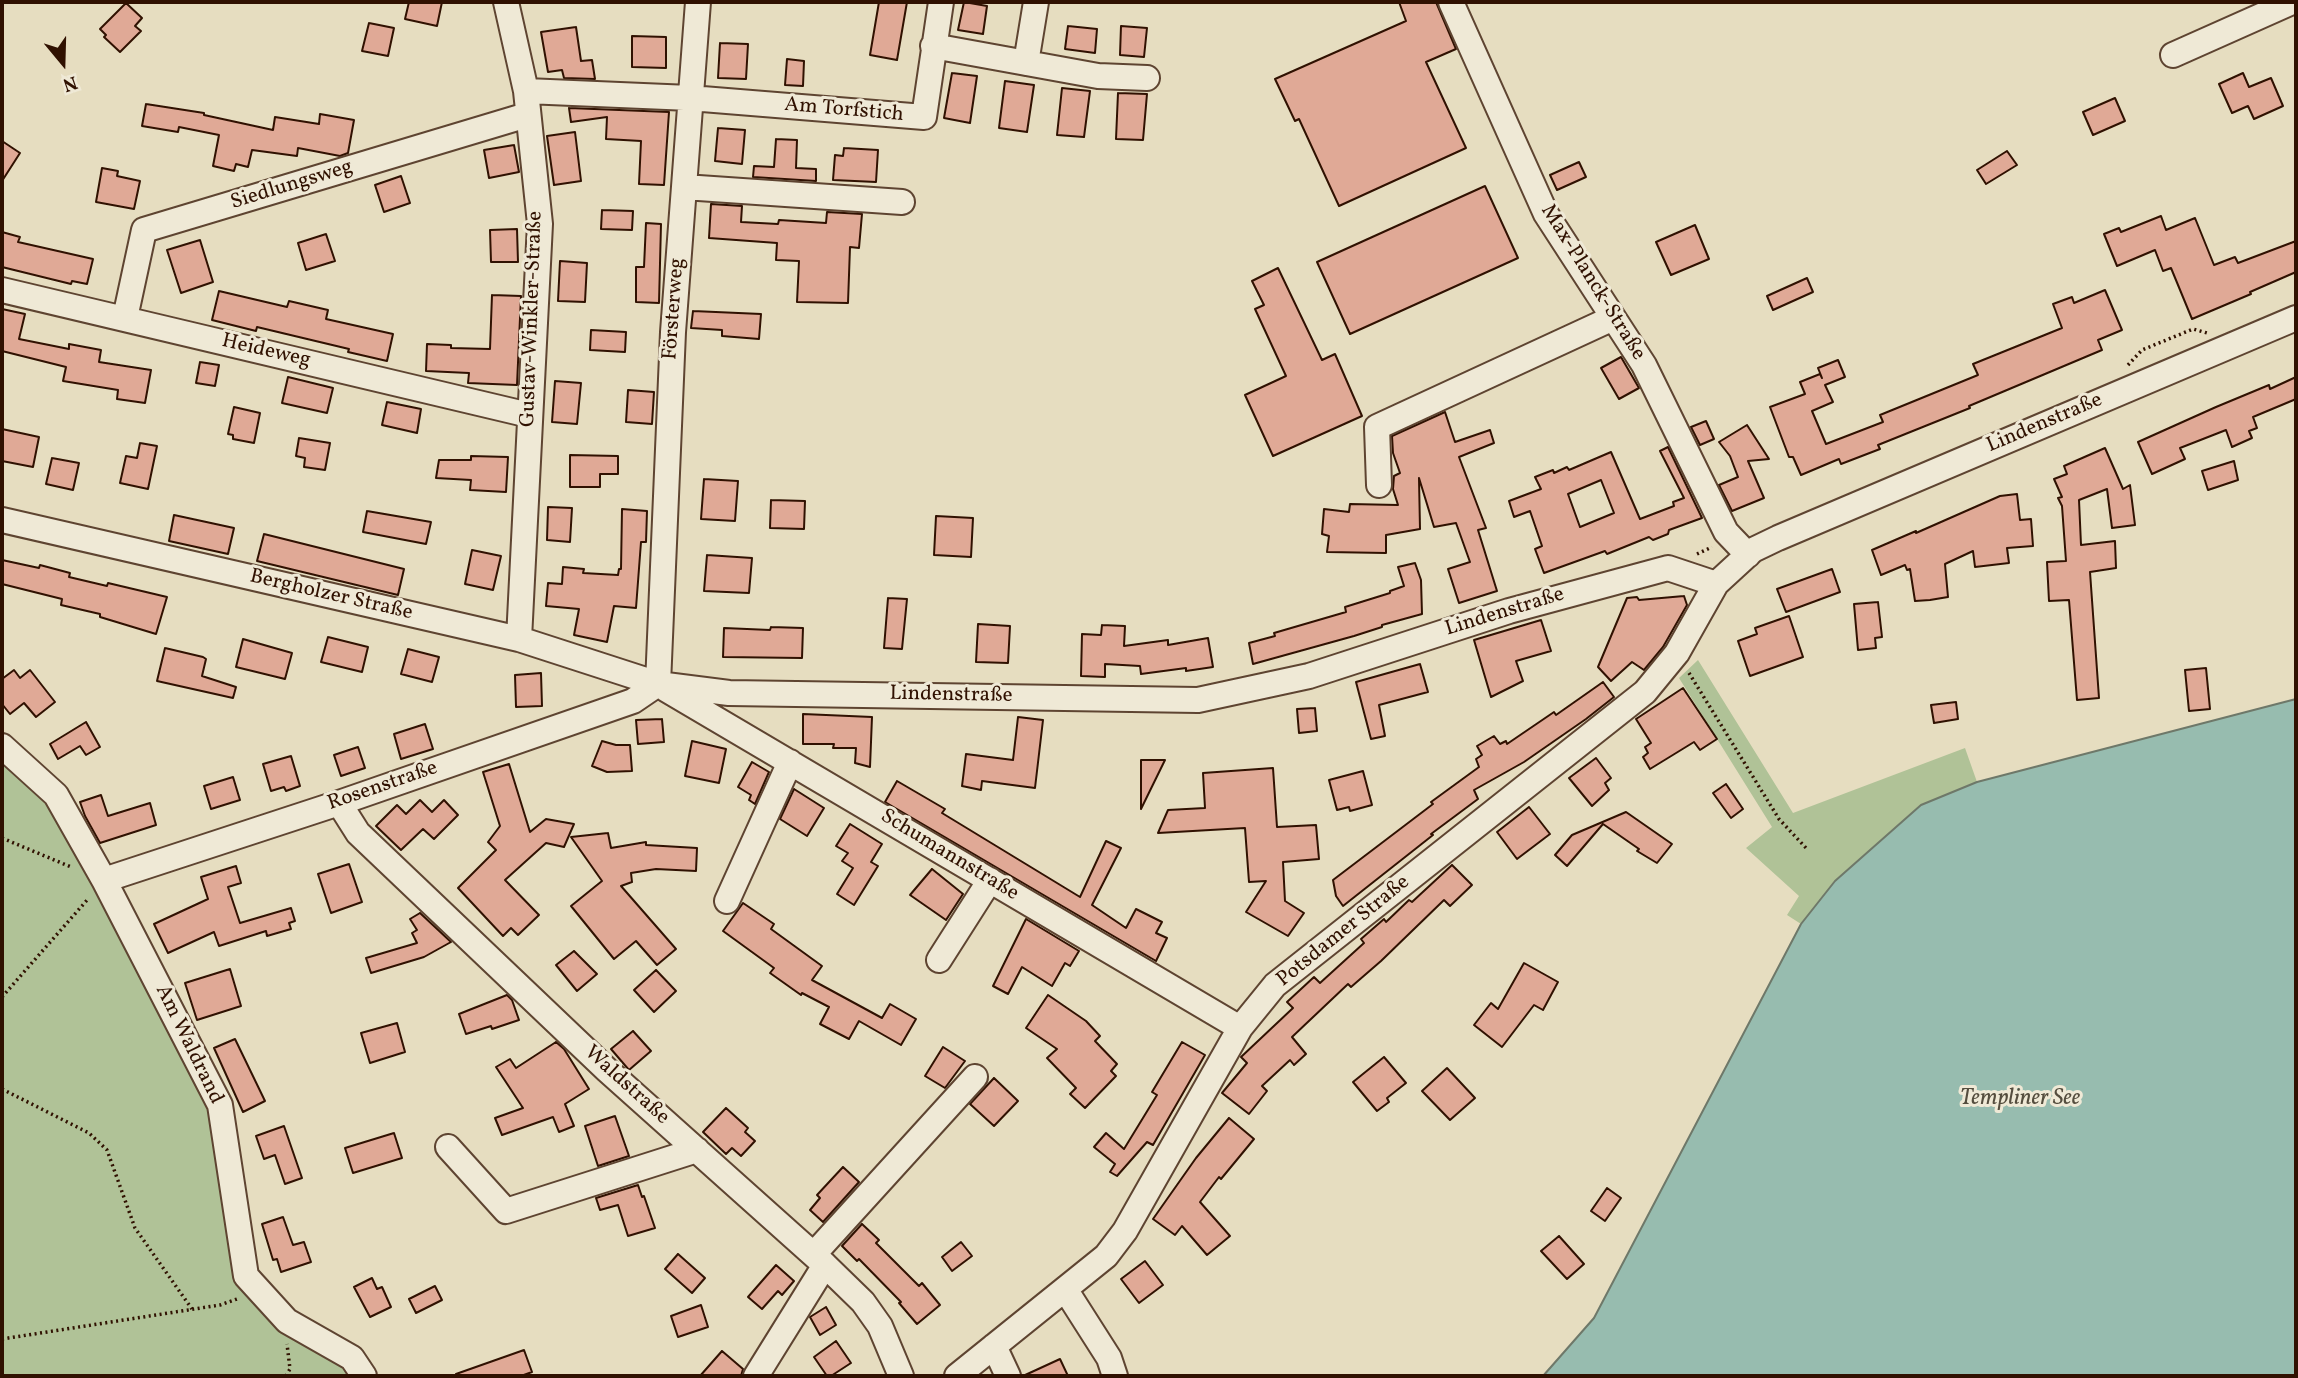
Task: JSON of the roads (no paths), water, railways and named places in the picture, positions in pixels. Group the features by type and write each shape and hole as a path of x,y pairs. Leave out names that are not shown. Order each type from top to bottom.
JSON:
{"street":[{"name":"Gustav-Winkler-Straße","path":"506,2 526,103 540,224 519,639"},
{"name":"Försterweg","path":"658,684 673,332 698,2"},
{"name":"Am Torfstich","path":"690,98 924,117 941,2"},
{"path":"1026,62 1037,2"},
{"name":"Max-Planck-Straße","path":"1451,2 1546,214 1644,365 1726,532 1748,555"},
{"path":"2173,55 2292,2"},
{"path":"933,46 1098,76 1147,78"},
{"path":"526,103 690,98"},
{"name":"Siedlungsweg","path":"125,318 144,230 526,103"},
{"path":"684,187 902,202"},
{"name":"Heideweg","path":"2,290 529,415"},
{"path":"1379,485 1377,426 1614,318"},
{"name":"Lindenstraße","path":"658,684 729,693 1198,700 1309,676 1509,611 1668,568 1716,584 1748,555 1778,538 2296,318"},
{"name":"Bergholzer Straße","path":"2,520 519,639 658,684"},
{"name":"Potsdamer Straße","path":"957,1376 1106,1256 1125,1231 1240,1028 1275,985 1645,692 1677,653 1716,584"},
{"name":"Schumannstraße","path":"658,684 1240,1028"},
{"name":"Rosenstraße","path":"104,880 339,803 633,701 658,684"},
{"name":"Am Waldrand","path":"2,746 56,795 104,880 220,1105 246,1276 287,1321 352,1358 364,1376"},
{"path":"727,901 790,762"},
{"name":"Waldstraße","path":"339,803 358,833 607,1070 819,1259 863,1302 880,1326 901,1376"},
{"path":"939,960 990,880"},
{"path":"756,1376 819,1259 975,1077"},
{"path":"448,1147 506,1211 697,1150"},
{"path":"1065,1289 1109,1358 1115,1376"},
{"path":"994,1346 1008,1376"}],"water":[{"name":"Templiner See","path":"2296,699 2296,1376 1543,1376 1594,1318 1801,924 1835,881 1921,805 1977,782"}]}
